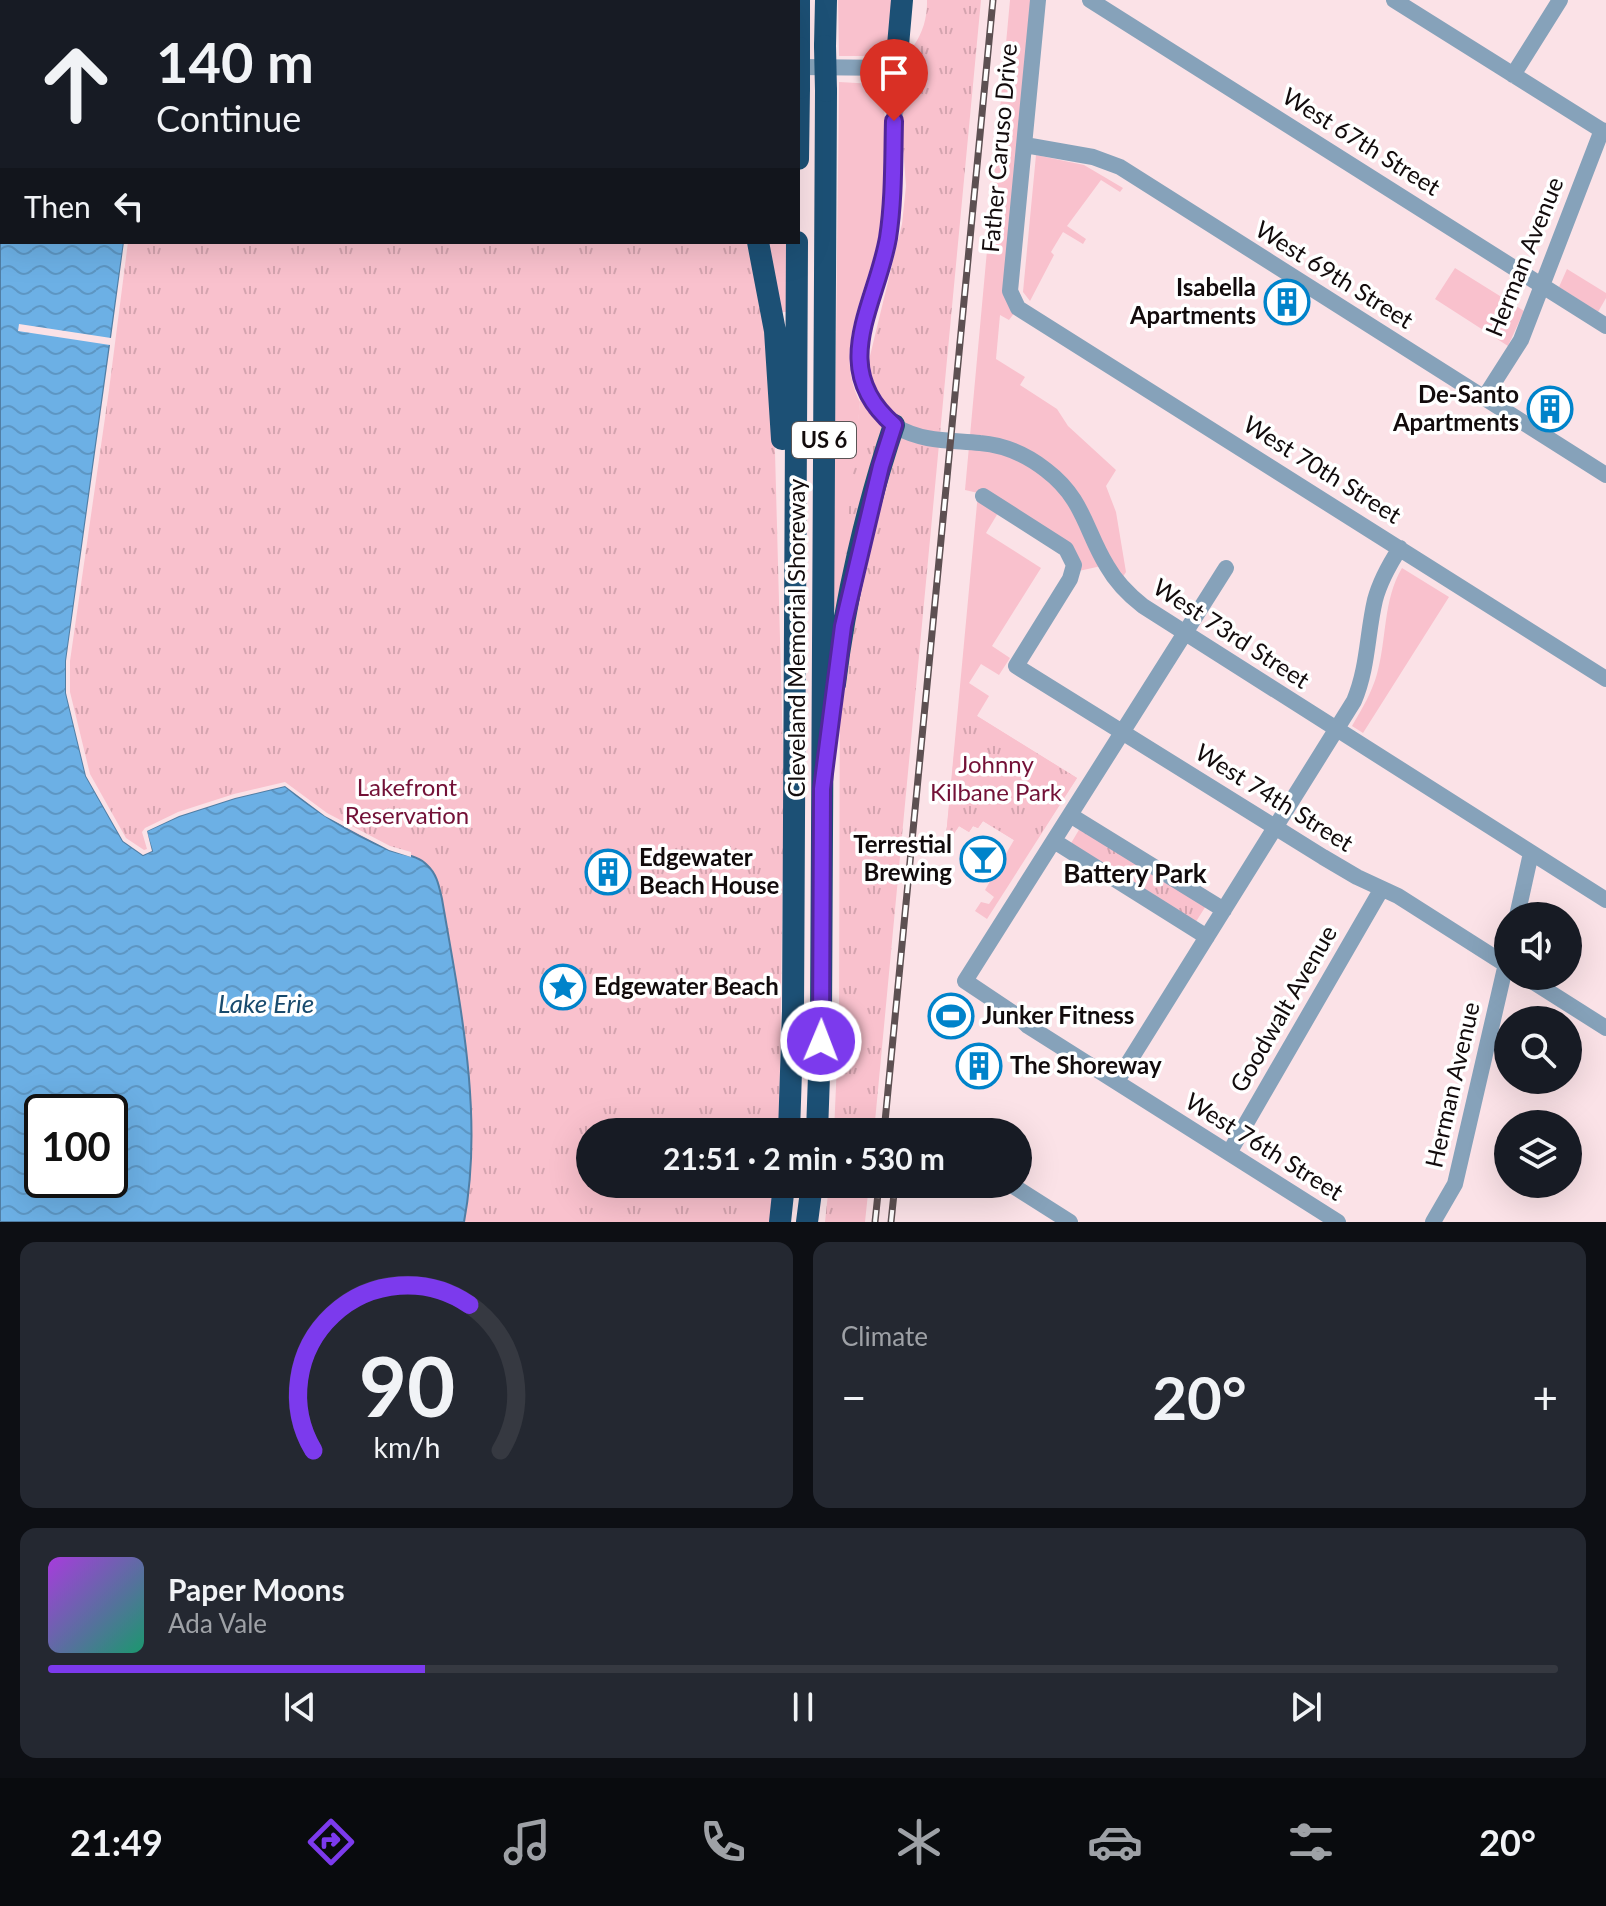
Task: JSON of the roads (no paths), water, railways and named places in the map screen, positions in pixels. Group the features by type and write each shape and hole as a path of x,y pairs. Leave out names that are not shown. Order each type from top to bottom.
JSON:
{"highway":[{"name":"Cleveland Memorial Shoreway","path":"817,1118 821,1019 826,0"},
{"path":"896,68 902,0"},
{"path":"758,244 775,331 782,478 795,548"},
{"name":"Cleveland Memorial Shoreway","path":"790,1118 793,1031 797,244"},
{"path":"822,789 843,626 881,466 894,425"},
{"path":"780,1222 783,1198"},
{"path":"807,1222 810,1198"}],"street":[{"name":"Father Caruso Drive","path":"1013,301 1010,291 1038,0"},
{"name":"West 67th Street","path":"1090,0 1606,326"},
{"path":"1394,0 1604,132"},
{"path":"1513,75 1560,0"},
{"path":"800,58 896,68 889,232 862,333 859,356 862,380 869,398 894,425"},
{"name":"Herman Avenue","path":"1484,398 1521,340 1604,132"},
{"name":"West 69th Street","path":"1025,145 1088,156 1120,167 1606,475"},
{"name":"West 70th Street","path":"1013,301 1018,308 1606,679"},
{"name":"West 73rd Street","path":"894,425 926,437 1000,447 1027,457 1045,469 1077,503 1106,565 1119,583 1143,606 1606,900"},
{"name":"West 74th Street","path":"983,496 1066,549 1074,565 1070,579 1016,666 1276,827 1494,953"},
{"path":"1117,1081 1361,685 1376,599 1384,574 1400,548"},
{"path":"1207,937 1054,841 1226,568"},
{"path":"1070,815 1224,910"},
{"name":"West 76th Street","path":"1054,841 965,981 1028,1026 1338,1222"},
{"path":"1520,902 1531,853"},
{"name":"Goodwalt Avenue","path":"1229,1153 1381,890"},
{"name":"Herman Avenue","path":"1433,1222 1455,1184 1500,990"},
{"path":"1546,990 1606,1028"},
{"path":"1032,1198 1070,1222"}],"water":[{"name":"Lake Erie","path":"0,244 124,244 66,661 66,693 86,776 123,841 143,855 152,851 146,831 179,816 285,786 347,829 387,849 423,861 437,880 442,899 462,1019 471,1101 470,1182 464,1222 0,1222"}],"railway":[{"path":"885,1118 993,0"},
{"path":"875,1222 878,1198"},
{"path":"891,1222 894,1198"}],"place":[{"name":"Isabella Apartments","path":"1287,302"},
{"name":"De-Santo Apartments","path":"1550,409"},
{"name":"Terrestial Brewing","path":"983,859"},
{"name":"Edgewater Beach House","path":"608,872"},
{"name":"Edgewater Beach","path":"563,987"},
{"name":"Junker Fitness","path":"951,1016"},
{"name":"The Shoreway","path":"979,1066"}],"district":[{"name":"Battery Park","path":"1135,874"}],"park label":[{"name":"Johnny Kilbane Park","path":"996,779"},
{"name":"Lakefront Reservation","path":"407,802"}]}
